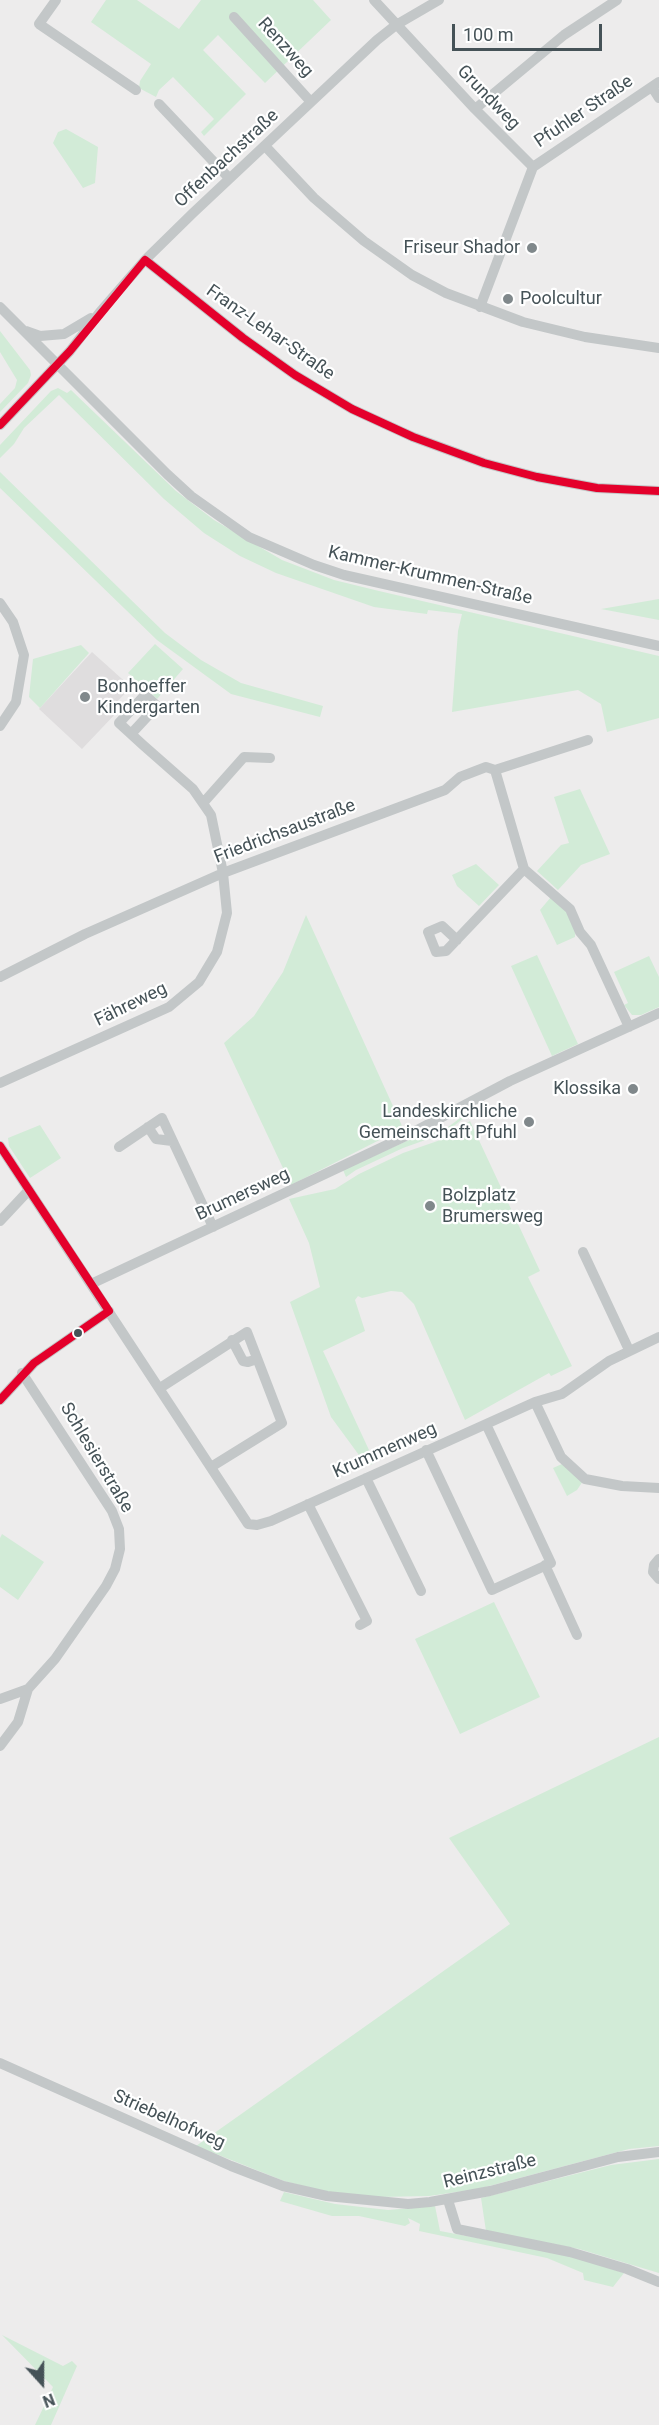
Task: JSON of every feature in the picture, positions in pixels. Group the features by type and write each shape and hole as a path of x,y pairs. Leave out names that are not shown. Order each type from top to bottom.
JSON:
{"street":[{"path":"56,0 39,24 136,90"},
{"name":"Grundweg","path":"374,0 532,167"},
{"name":"Offenbachstraße","path":"0,425 57,364 99,312 146,260 229,178 396,25 439,0"},
{"path":"475,109 564,35 617,0"},
{"name":"Renzweg","path":"234,17 311,102"},
{"path":"655,84 659,98"},
{"name":"Pfuhler Straße","path":"480,307 532,167 655,84"},
{"path":"159,104 229,178"},
{"path":"265,146 314,198 368,244 412,275 480,307 523,322 571,334 659,348"},
{"name":"Franz-Lehar-Straße","path":"146,260 243,338 295,375 352,409 413,437 484,463 537,477 597,488 659,491"},
{"name":"Kammer-Krummen-Straße","path":"0,307 191,496 249,537 344,575 659,646"},
{"path":"20,328 40,336 64,334 99,312"},
{"path":"0,603 19,636 24,655 16,702 0,726"},
{"path":"131,734 204,801 244,758 270,758"},
{"name":"Friedrichsaustraße","path":"0,977 85,934 223,873 445,790 460,777 486,767 495,770 588,741"},
{"path":"495,770 524,869 570,909 580,932 591,945 629,1027"},
{"name":"Fähreweg","path":"0,1083 143,1020 169,1007 188,993 217,952 227,913 223,873 211,815 204,801"},
{"path":"457,940 524,869"},
{"name":"Brumersweg","path":"91,1284 408,1136 444,1125 466,1105 510,1081 659,1012"},
{"path":"119,1147 162,1118 213,1227"},
{"path":"148,1127 156,1139 172,1141"},
{"path":"0,1146 211,1467 282,1423"},
{"path":"0,1221 29,1190"},
{"path":"583,1252 629,1350"},
{"path":"0,1400 22,1373 109,1311"},
{"path":"160,1388 247,1332 285,1436"},
{"name":"Krummenweg","path":"211,1467 248,1524 257,1525 271,1521 535,1402 559,1387 591,1374 629,1350 659,1337"},
{"path":"232,1340 243,1360 248,1362 257,1359"},
{"name":"Schlesierstraße","path":"1,1699 28,1689 55,1659 101,1594 115,1569 120,1549 119,1528 114,1515 22,1373"},
{"path":"535,1402 561,1456 585,1479 614,1485 659,1488"},
{"path":"426,1450 492,1590 551,1563 486,1424"},
{"path":"366,1478 421,1591"},
{"path":"308,1504 367,1621 360,1625"},
{"path":"659,1559 654,1565 653,1572 659,1579"},
{"path":"545,1565 577,1635"},
{"path":"0,1746 18,1722 28,1689"},
{"path":"1,1699 13,1702 20,1710"},
{"name":"Striebelhofweg","path":"0,2063 231,2166 283,2186 327,2196"},
{"name":"Reinzstraße","path":"327,2196 408,2204 448,2200 618,2157 659,2152"},
{"path":"448,2200 457,2229 570,2252 627,2269 659,2282"}],"shaded area":[{"name":"Bonhoeffer Kindergarten","path":"92,652 131,687 114,705 119,710 82,749 39,709"}],"green space":[{"path":"106,0 137,0 179,29 201,0 313,0 331,20 265,83 218,35 203,50 246,94 204,136 201,132 214,119 173,77 159,90 156,97 139,88 140,81 151,64 91,22"},
{"path":"66,129 98,147 95,183 83,188 53,143 58,132"},
{"path":"0,331 30,370 31,375 28,383 0,412 0,404 15,388 17,380 0,352"},
{"path":"58,388 67,393 71,390 176,491 214,520 282,560 334,580 659,656 659,718 607,732 601,704 578,690 452,712 458,631 462,614 428,610 427,614 374,607 276,573 240,556 204,533 164,499 59,395 24,428 14,444 0,458 0,445 51,391"},
{"path":"0,472 165,633 201,660 241,683 323,706 320,717 231,694 157,640 0,488"},
{"path":"659,599 659,620 601,609"},
{"path":"155,644 183,669 157,699 128,673"},
{"path":"81,645 89,653 40,708 29,697 33,659"},
{"path":"580,789 610,854 581,865 558,890 537,871 561,845 569,843 554,797"},
{"path":"476,864 499,885 479,906 457,886 452,875"},
{"path":"551,897 566,909 575,930 575,937 557,945 540,910"},
{"path":"306,915 403,1128 291,1185 224,1043 254,1016 283,972"},
{"path":"537,955 578,1044 552,1056 511,966"},
{"path":"649,956 659,977 659,1007 641,1015 632,1015 624,1005 628,1003 614,972"},
{"path":"463,1116 465,1117 445,1133 403,1148 346,1177 343,1170 411,1139 444,1130"},
{"path":"470,1121 540,1271 528,1277 572,1366 551,1376 549,1373 465,1420 414,1304 402,1292 391,1291 362,1298 358,1296 355,1300 365,1331 323,1351 375,1463 367,1466 331,1417 290,1302 320,1287 309,1243 289,1199 335,1189 359,1174 403,1153 449,1137"},
{"path":"40,1125 61,1158 30,1178 9,1146 8,1138"},
{"path":"562,1464 583,1481 577,1490 567,1496 553,1468"},
{"path":"2,1534 44,1562 18,1600 0,1587 0,1538"},
{"path":"494,1602 540,1697 460,1734 415,1639"},
{"path":"659,1737 659,2146 629,2149 478,2189 429,2196 379,2197 327,2192 284,2181 196,2146 510,1924 449,1838"},
{"path":"659,2159 659,2273 579,2249 486,2231 481,2198 611,2165"},
{"path":"284,2192 335,2204 388,2210 435,2206 440,2231 568,2255 624,2273 613,2287 584,2280 583,2273 547,2258 419,2231 420,2224 408,2218 410,2223 405,2226 359,2216 332,2216 280,2201"},
{"path":"2,2335 63,2366 72,2361 77,2366 51,2425 35,2425 53,2387"}],"transit line":[{"path":"145,260 243,338 295,375 352,409 413,437 484,463 537,477 597,488 659,491"},
{"path":"0,425 70,351 145,260"},
{"path":"0,1146 109,1311"},
{"path":"0,1400 34,1363 109,1311"}],"place":[{"name":"Friseur Shador","path":"532,248"},
{"name":"Poolcultur","path":"508,299"},
{"name":"Bonhoeffer Kindergarten","path":"85,697"},
{"name":"Klossika","path":"633,1089"},
{"name":"Landeskirchliche Gemeinschaft Pfuhl","path":"529,1122"},
{"name":"Bolzplatz Brumersweg","path":"430,1206"}]}
